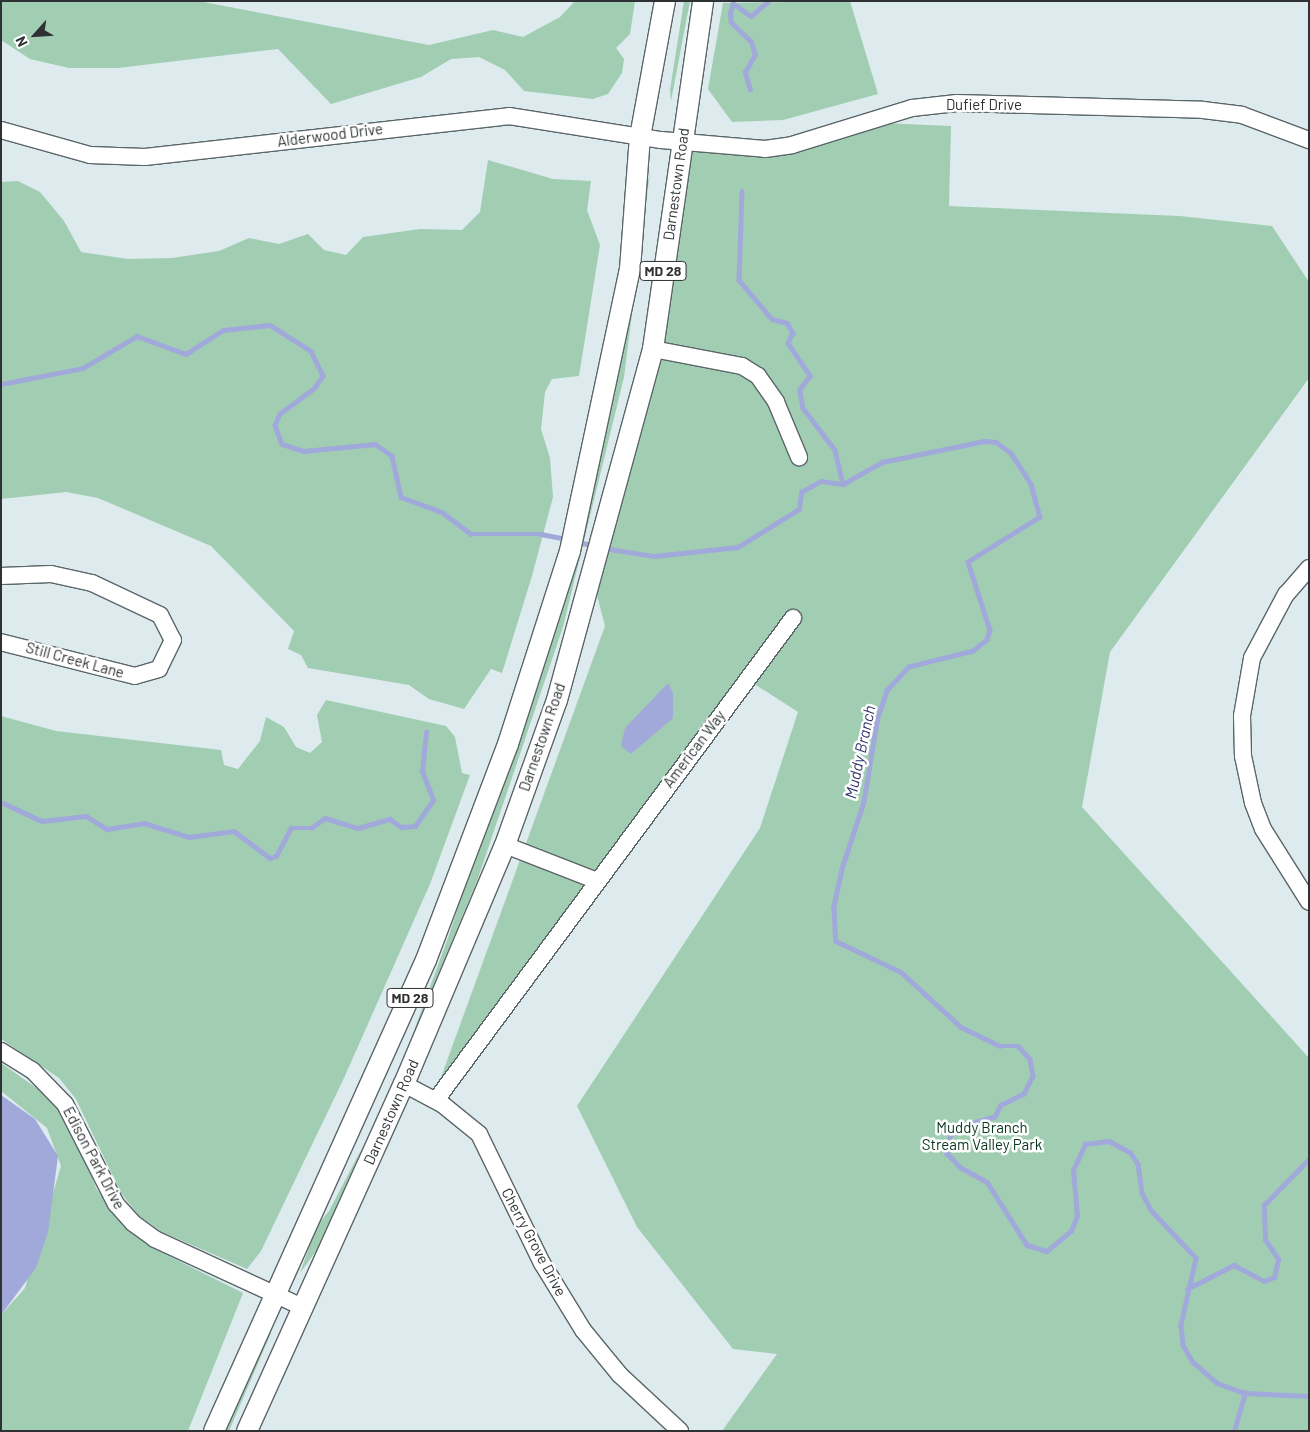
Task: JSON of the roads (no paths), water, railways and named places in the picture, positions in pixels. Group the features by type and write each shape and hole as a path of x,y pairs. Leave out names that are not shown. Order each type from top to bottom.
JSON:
{"main road":[{"name":"Darnestown Road","path":"214,1431 274,1294 426,960 508,744 578,526 630,269 640,137 665,1"},
{"name":"Darnestown Road","path":"247,1431 404,1084 505,845 556,700 596,562 601,536 653,349 681,142 703,1"}],"street":[{"name":"Dufief Drive","path":"661,140 765,149 792,145 912,108 958,103 1203,110 1242,116 1309,140"},
{"name":"Alderwood Drive","path":"1,130 53,148 114,157 171,155 500,116 538,118 661,140"},
{"path":"653,349 742,366 758,376 776,402 799,457"},
{"path":"1309,568 1286,594 1252,658 1242,716 1243,756 1253,803 1263,829 1309,902"},
{"name":"Still Creek Lane","path":"1,576 50,574 92,583 160,615 173,640 159,669 135,676 1,642"},
{"name":"American Way","path":"436,1100 595,880 793,618"},
{"path":"505,845 595,880"},
{"name":"Edison Park Drive","path":"1,1051 32,1070 66,1104 112,1197 133,1223 155,1239 302,1307"},
{"name":"Cherry Grove Drive","path":"404,1084 436,1100 479,1134 542,1263 583,1330 620,1375 680,1431"}],"water":[{"path":"668,683 673,693 673,718 631,754 621,746 625,728"},
{"path":"1,1095 35,1119 58,1156 48,1232 36,1268 1,1315"}],"waterway":[{"path":"750,90 745,72 755,55 751,42 731,23 730,13 733,3 751,16 768,1"},
{"path":"742,191 739,280 772,319 787,323 793,333 788,343 810,376 800,390 803,408 835,450 843,484"},
{"name":"Muddy Branch","path":"1,384 83,368 137,336 186,354 223,330 270,325 311,351 323,376 314,389 280,414 275,425 282,444 304,451 375,444 392,456 401,497 442,512 471,534 541,534 566,539"},
{"name":"Muddy Branch","path":"603,548 654,556 738,547 799,509 801,492 821,481 843,484 882,462 984,441 996,442 1011,453 1031,484 1040,517 968,562 990,630 987,640 973,651 909,667 887,691 878,717 864,802 842,869 834,908 836,941 901,972 961,1027 1000,1046 1018,1046 1030,1059 1033,1076 1024,1094 1001,1105 995,1117 952,1129 947,1153 960,1167 987,1182 1027,1245 1047,1251 1071,1231 1077,1216 1073,1170 1085,1144 1109,1141 1130,1152 1138,1164 1142,1193 1151,1210 1196,1258 1181,1325 1183,1345 1193,1362 1217,1383 1245,1393 1309,1396"},
{"name":"Muddy Branch","path":"576,542 593,545"},
{"path":"1,802 42,821 86,816 107,829 144,823 189,837 234,831 270,858 276,856 291,828 311,828 325,818 358,828 390,819 401,827 415,826 433,800 422,771 426,732"},
{"path":"1187,1289 1234,1265 1264,1281 1274,1277 1278,1259 1265,1240 1264,1205 1309,1159"},
{"path":"1234,1431 1245,1393"}],"park label":[{"name":"Muddy Branch Stream Valley Park","path":"982,1136"}]}
